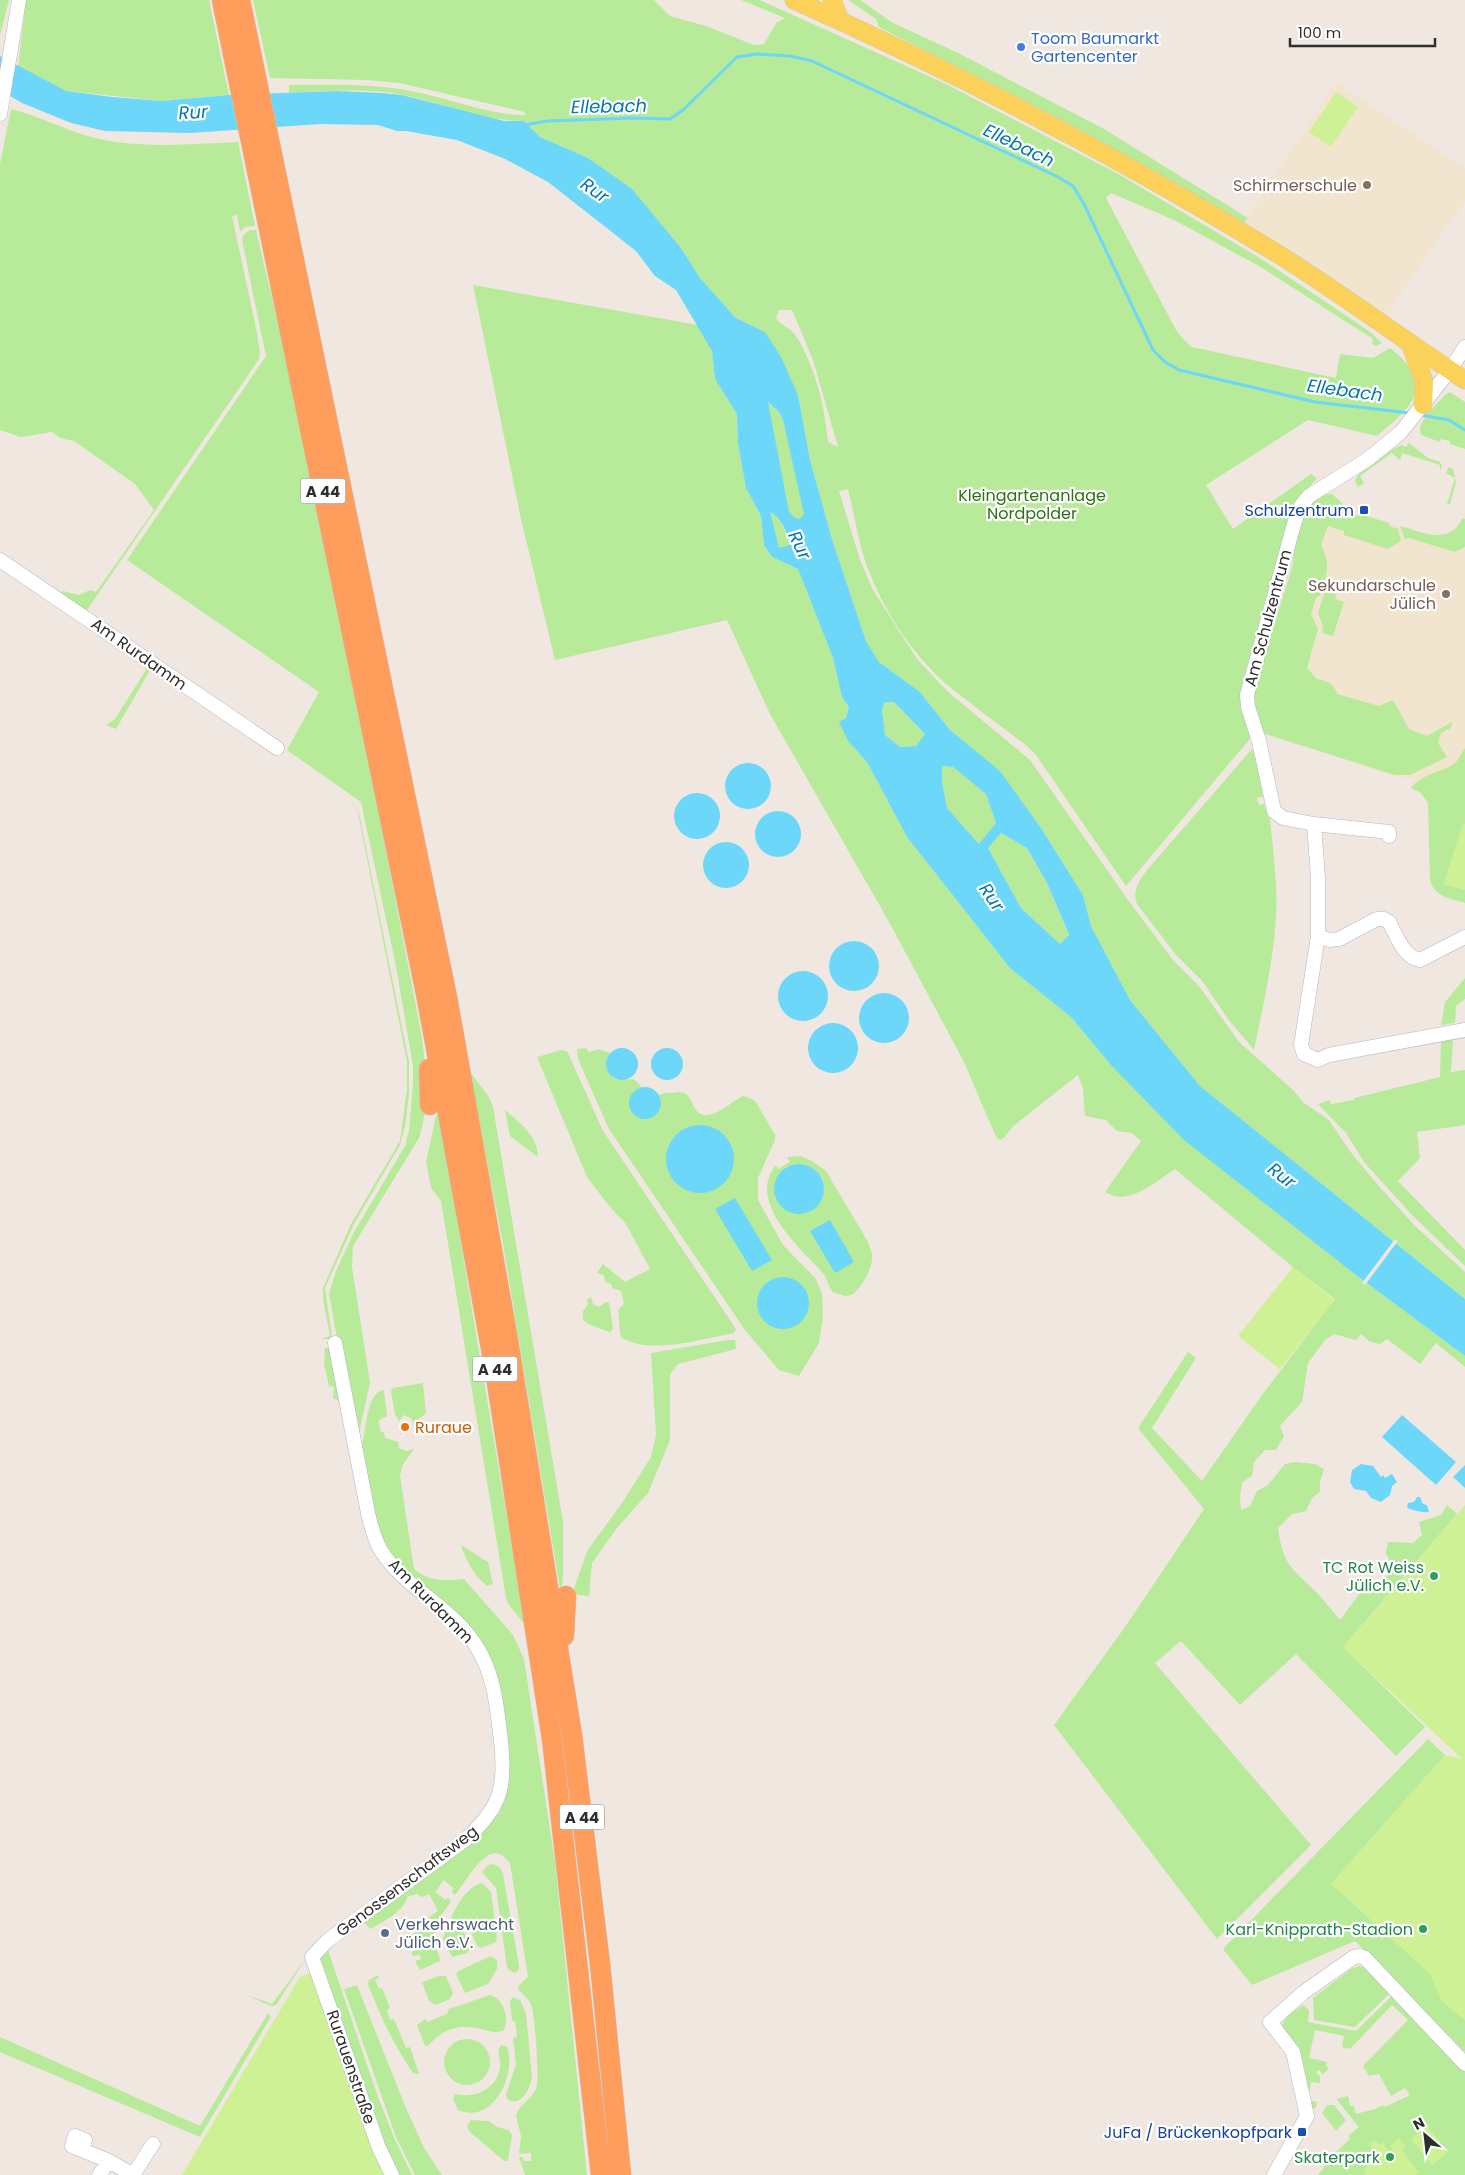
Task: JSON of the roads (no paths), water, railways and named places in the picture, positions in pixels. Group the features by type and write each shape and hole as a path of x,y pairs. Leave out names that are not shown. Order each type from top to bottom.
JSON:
{"highway":[{"name":"A 44","path":"222,0 235,22 284,255 435,935 507,1334 572,1735 598,1954 621,2175"},
{"name":"A 44","path":"235,22 240,0"},
{"name":"A 44","path":"284,255 427,1000 495,1370 552,1739 601,2175"},
{"path":"435,935 462,1031 474,1066"},
{"path":"427,1000 430,1105"},
{"path":"561,1670 566,1596"},
{"path":"523,1635 552,1739"}],"main road":[{"path":"832,0 840,21"},
{"path":"797,1 949,73 1125,166 1278,254 1411,346 1465,380"},
{"path":"1411,346 1424,381 1421,407"}],"street":[{"path":"0,114 19,0"},
{"name":"Am Schulzentrum","path":"1389,836 1389,832 1314,824 1283,818 1274,811 1259,741 1248,707 1247,695 1300,507 1309,496 1368,459 1409,423 1450,370 1465,347"},
{"name":"Am Rurdamm","path":"0,560 277,748"},
{"path":"1314,824 1318,878 1318,936 1301,1045 1304,1054 1318,1060 1329,1055 1465,1030"},
{"path":"1318,936 1329,940 1339,939 1377,919 1384,919 1389,922 1406,954 1420,960 1465,936"},
{"name":"Am Rurdamm","path":"335,1343 374,1537 390,1562 472,1640 479,1650 493,1686 504,1766 497,1801"},
{"name":"Genossenschaftsweg","path":"312,1957 327,1941 466,1839 484,1822 497,1801"},
{"path":"1274,2175 1307,2116 1293,2052 1270,2022 1304,1992 1354,1957 1360,1956 1365,1958 1465,2064"},
{"name":"Rurauenstraße","path":"312,1957 380,2148 392,2175"},
{"path":"82,2149 109,2161 133,2175 153,2144"},
{"path":"98,2175 109,2161"}],"water":[{"name":"Rur","path":"0,56 66,91 112,97 162,101 229,95 337,91 402,95 504,121 524,121 540,137 588,158 632,189 681,248 700,278 736,318 765,332 781,357 798,395 810,460 832,539 866,641 879,662 920,692 950,730 1000,771 1041,828 1083,895 1091,926 1130,1000 1200,1086 1465,1299 1465,1356 1356,1275 1184,1140 1111,1065 1072,1018 1010,968 907,837 867,762 848,741 839,722 846,718 849,707 842,697 833,658 798,569 772,557 764,545 761,516 746,488 738,444 737,414 715,379 712,351 676,290 655,276 636,251 548,182 505,159 457,140 397,131 378,125 321,124 190,133 105,131 71,123 22,103 0,90","holes":["768,402 779,412 783,420 804,514 800,519 795,518 789,512","770,512 781,522 790,545 779,548","885,702 894,702 925,734 916,746 900,747 885,735 882,709","942,766 953,767 986,794 996,823 979,844 947,808 942,781","1001,833 1027,848 1047,883 1069,935 1060,944 1021,908 988,848"]},
{"path":"744,763 752,763 761,767 767,773 771,786 767,799 761,805 752,809 744,809 735,805 729,799 725,790 725,782 729,773 735,767"},
{"path":"693,793 701,793 710,797 716,803 720,816 716,829 710,835 701,839 693,839 684,835 678,829 674,820 674,812 678,803 684,797"},
{"path":"774,811 782,811 791,815 797,821 801,834 797,847 791,853 782,857 774,857 765,853 759,847 755,838 755,830 759,821 765,815"},
{"path":"722,842 730,842 739,846 745,852 749,865 745,878 739,884 730,888 722,888 713,884 707,878 703,869 703,861 707,852 713,846"},
{"path":"854,941 864,943 872,948 877,956 879,966 877,976 872,984 864,989 854,991 844,989 836,984 831,976 829,966 831,956 836,948 844,943"},
{"path":"803,971 813,973 821,978 826,986 828,996 826,1006 821,1014 813,1019 803,1021 793,1019 785,1014 780,1006 778,996 780,986 785,978 793,973"},
{"path":"884,993 894,995 902,1000 907,1008 909,1018 907,1028 902,1036 894,1041 884,1043 874,1041 866,1036 861,1028 859,1018 861,1008 866,1000 874,995"},
{"path":"833,1023 843,1025 851,1030 856,1038 858,1048 856,1058 851,1066 843,1071 833,1073 823,1071 815,1066 810,1058 808,1048 810,1038 815,1030 823,1025"},
{"path":"622,1048 634,1052 638,1064 634,1076 622,1080 610,1076 606,1064 610,1052"},
{"path":"667,1048 679,1052 683,1064 679,1076 667,1080 655,1076 651,1064 655,1052"},
{"path":"645,1087 657,1091 661,1103 657,1115 645,1119 633,1115 629,1103 633,1091"},
{"path":"700,1125 713,1128 724,1135 731,1146 734,1159 731,1172 724,1183 713,1190 700,1193 687,1190 676,1183 669,1172 666,1159 669,1146 676,1135 687,1128"},
{"path":"799,1164 809,1166 817,1171 822,1179 824,1189 822,1199 817,1207 809,1212 799,1214 789,1212 781,1207 776,1199 774,1189 776,1179 781,1171 789,1166"},
{"path":"735,1198 772,1260 752,1271 715,1209"},
{"path":"830,1220 854,1262 835,1273 810,1231"},
{"path":"778,1277 788,1277 802,1284 809,1298 809,1308 802,1322 788,1329 778,1329 768,1325 761,1318 757,1308 757,1298 761,1288 768,1281"},
{"path":"1402,1415 1456,1462 1436,1485 1382,1437"},
{"path":"1361,1464 1373,1466 1381,1477 1383,1475 1385,1478 1392,1474 1397,1482 1392,1486 1390,1495 1381,1502 1371,1498 1366,1491 1354,1489 1350,1482 1352,1470"},
{"path":"1465,1465 1465,1488 1453,1477"},
{"path":"1417,1497 1420,1497 1423,1504 1427,1505 1429,1512 1417,1511 1407,1507 1408,1503 1414,1502"}],"waterway":[{"name":"Ellebach","path":"524,125 548,121 632,118 670,119 683,110 737,57 757,54 790,56 812,61 1058,177 1073,186 1084,204 1153,350 1165,362 1179,370 1315,402 1410,413"},
{"name":"Ellebach","path":"1421,415 1449,420 1465,430"}],"place":[{"name":"Toom Baumarkt Gartencenter","path":"1021,47"},
{"name":"Schirmerschule","path":"1367,185"},
{"name":"Schulzentrum","path":"1364,510"},
{"name":"Sekundarschule Jülich","path":"1446,594"},
{"name":"Ruraue","path":"405,1427"},
{"name":"TC Rot Weiss Jülich e.V.","path":"1434,1576"},
{"name":"Karl-Knipprath-Stadion","path":"1423,1929"},
{"name":"Verkehrswacht Jülich e.V.","path":"385,1933"},
{"name":"JuFa / Brückenkopfpark","path":"1302,2132"},
{"name":"Skaterpark","path":"1390,2157"}],"park label":[{"name":"Kleingartenanlage Nordpolder","path":"1032,504"}]}
